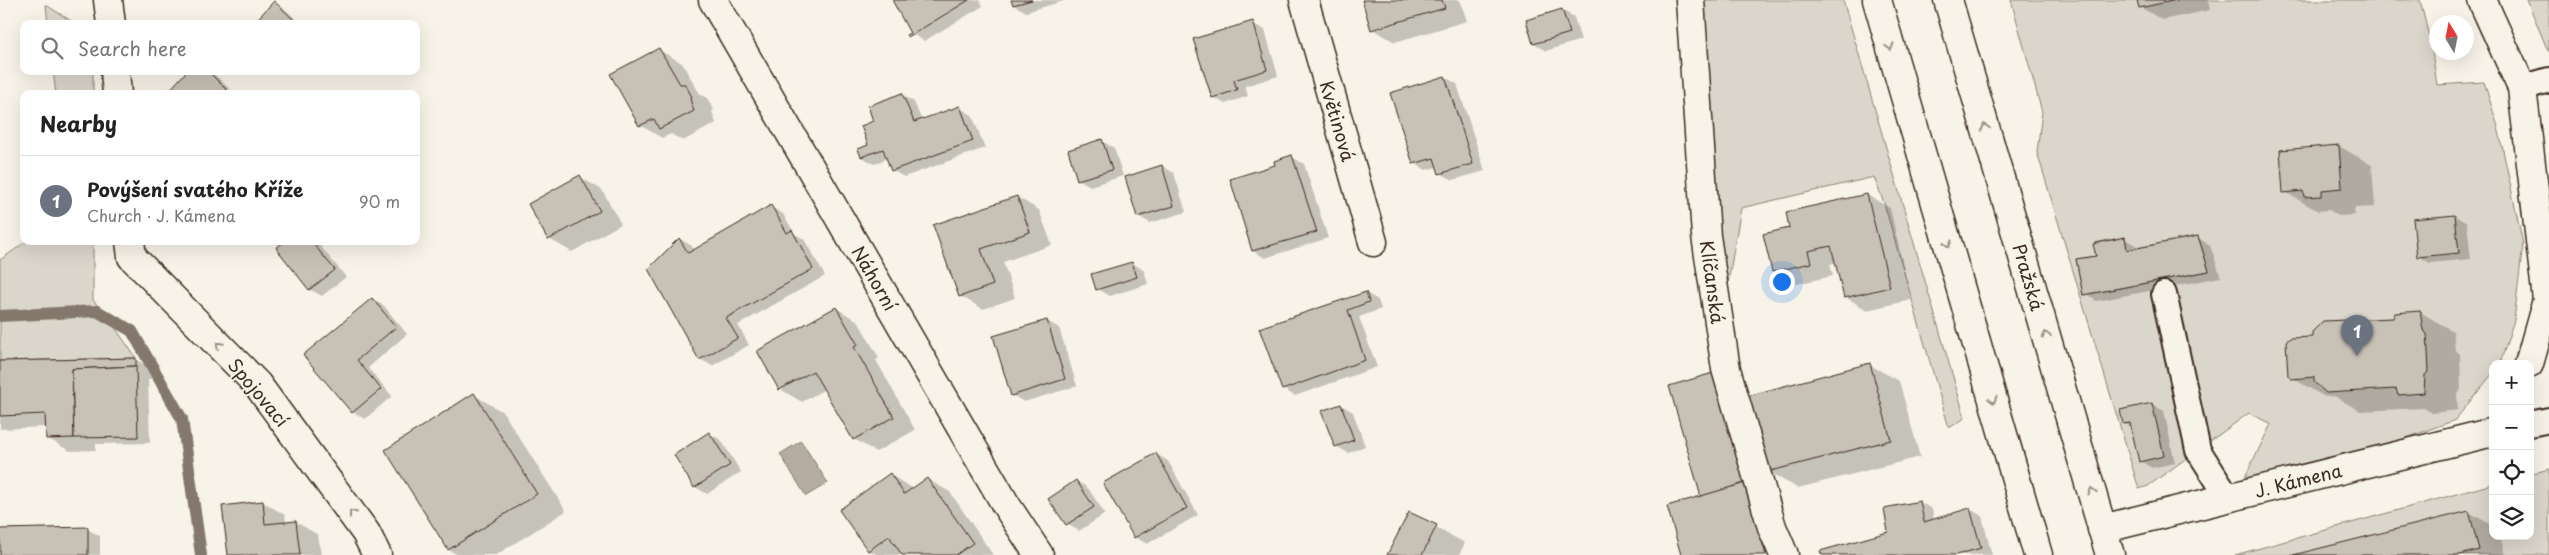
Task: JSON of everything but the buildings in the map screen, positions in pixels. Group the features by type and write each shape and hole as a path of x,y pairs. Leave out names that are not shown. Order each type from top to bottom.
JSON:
{"street":[{"path":"108,0 110,20"},
{"name":"Náhorní","path":"713,0 1001,496 1039,555"},
{"name":"Květinová","path":"1304,0 1373,242"},
{"name":"Klíčanská","path":"1690,0 1706,236 1726,369 1772,528 1784,555"},
{"path":"1877,0 2038,555"},
{"name":"Pražská","path":"1948,0 2110,555"},
{"path":"2482,0 2522,88 2547,300 2530,360"},
{"path":"115,75 117,90"},
{"name":"Spojovací","path":"130,245 132,257 257,384 366,533 377,555"},
{"name":"J. Kámena","path":"2102,529 2489,433"}],"lane":[{"path":"2522,88 2549,80"},
{"path":"2164,294 2198,450 2228,497"},
{"path":"2534,423 2549,420"}],"shaded area":[{"path":"1703,0 1843,0 1965,418 1949,428 1884,203 1874,177 1741,208 1727,289 1714,226"},
{"path":"2011,0 2420,0 2429,37 2429,60 2433,60 2437,85 2484,82 2498,127 2523,244 2514,320 2501,360 2489,360 2489,378 2455,420 2358,456 2253,480 2245,477 2271,424 2249,413 2148,486 2139,489 2037,152 2042,112","holes":["2198,236 2209,271 2083,295 2076,259 2096,256 2094,243 2125,237 2127,250"]},
{"path":"2527,0 2549,0 2549,51 2548,51"},
{"path":"46,5 70,20 48,20"},
{"path":"54,75 93,75 93,90 55,90"},
{"path":"21,245 93,245 93,300 112,323 136,358 0,361 0,260"},
{"path":"801,441 828,483 806,496 780,454"},
{"path":"2549,469 2549,555 2235,555 2489,485 2489,540 2534,540 2534,473"}],"waterway":[{"path":"0,316 97,311 132,331 182,419 201,555"}],"place":[{"name":"Povýšení svatého Kříže","path":"2357,356"}]}
